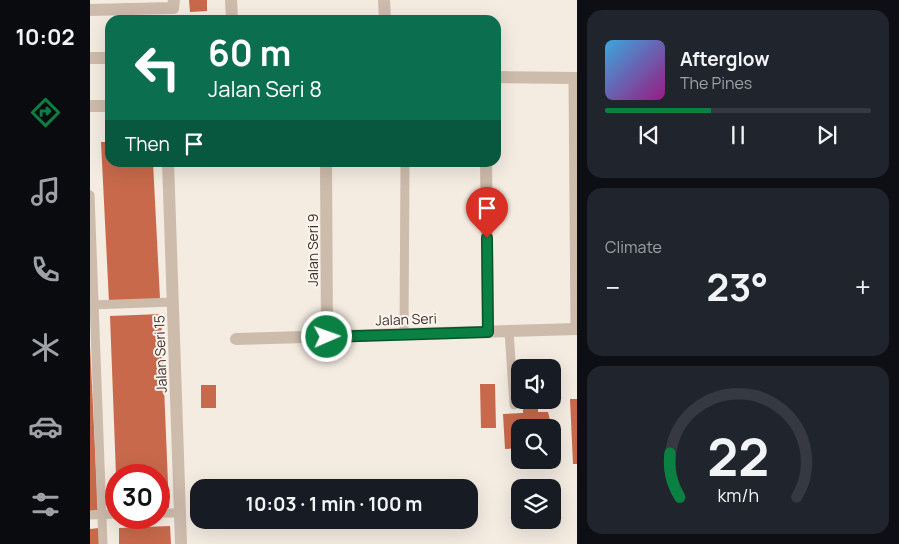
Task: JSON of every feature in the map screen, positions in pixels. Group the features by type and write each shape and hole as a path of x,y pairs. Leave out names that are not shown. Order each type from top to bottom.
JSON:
{"street":[{"path":"232,0 232,15"},
{"path":"384,0 385,15"},
{"path":"90,10 174,4"},
{"path":"90,58 105,58"},
{"path":"501,77 575,78"},
{"path":"90,106 105,106"},
{"name":"Jalan Seri 15","path":"168,167 182,544"},
{"name":"Jalan Seri 9","path":"326,167 327,337"},
{"path":"486,167 488,332"},
{"name":"Jalan Seri","path":"236,339 576,329"}],"lane":[{"path":"575,78 576,329"},
{"path":"404,334 405,167"},
{"path":"90,196 92,305 103,544"},
{"path":"92,305 173,302"},
{"path":"509,331 511,361"},
{"path":"170,513 180,513"},
{"path":"90,515 105,515"}],"building":[{"path":"189,0 207,0 207,11 190,12"},
{"path":"101,142 105,142 105,167 153,167 160,299 109,302"},
{"path":"161,314 167,464 116,464 110,316"},
{"path":"90,345 98,510 90,511"},
{"path":"480,384 495,384 496,428 481,428"},
{"path":"201,385 216,385 216,408 201,408"},
{"path":"570,399 577,399 577,464 573,464"},
{"path":"523,409 538,409 538,412 548,412 550,419 511,419 511,449 505,449 503,414 523,413"},
{"path":"170,526 171,544 119,544 119,529 170,529"},
{"path":"99,528 99,544 90,544 90,529"}],"route":[{"path":"327,337 488,332 487,238"}]}
